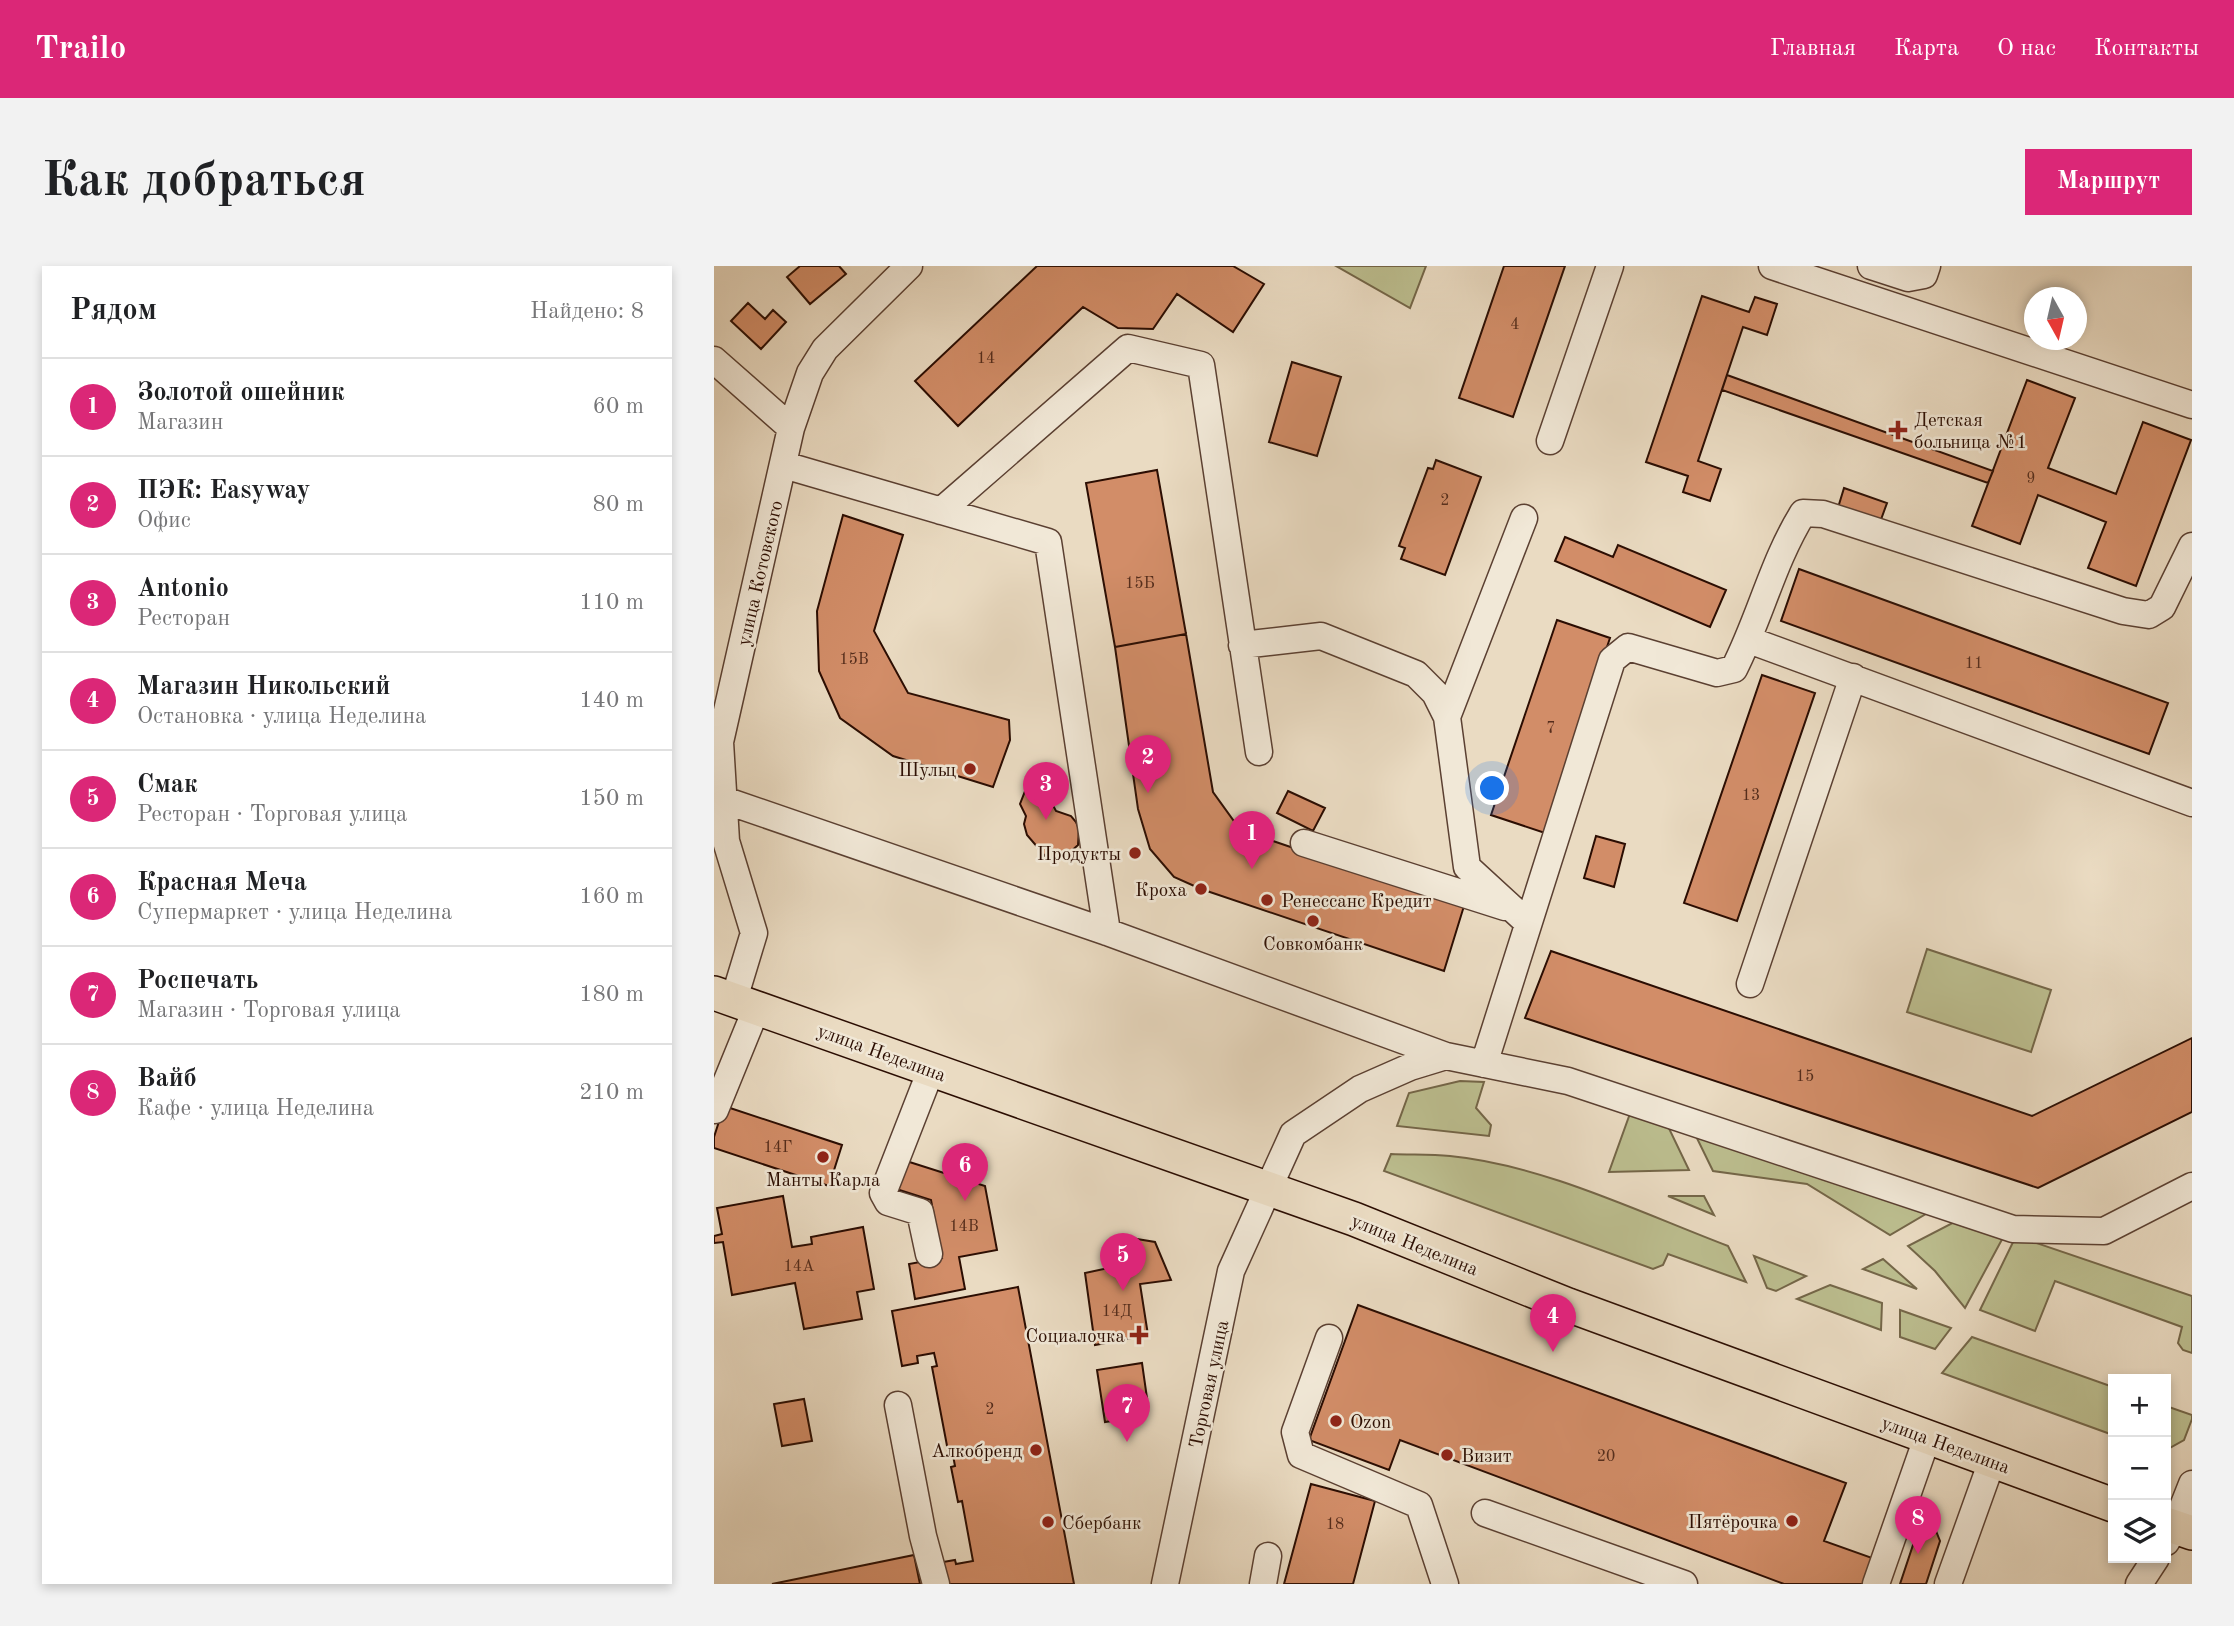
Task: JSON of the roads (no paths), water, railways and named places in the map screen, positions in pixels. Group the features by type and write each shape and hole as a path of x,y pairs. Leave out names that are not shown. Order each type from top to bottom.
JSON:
{"main road":[{"name":"улица Неделина","path":"735,1000 1354,1219 1568,1305 2108,1503"}],"street":[{"name":"улица Котовского","path":"715,1110 735,1000 754,933 726,841 720,742 791,428 810,373 825,349 909,266"},
{"path":"1550,441 1610,266"},
{"path":"1772,266 2192,405"},
{"path":"1871,266 1908,278 1924,275 1927,266"},
{"path":"941,511 1128,348 1201,365 1259,752"},
{"path":"714,360 791,428"},
{"path":"784,465 1048,542 1107,932"},
{"path":"1484,1064 1520,916 1612,660 1628,647 1717,673 1734,669 1749,640 1789,536 1803,513 1824,514 2123,611 2148,615 2162,607 2192,546"},
{"path":"1447,717 1524,518"},
{"path":"1242,645 1321,636 1416,674 1435,693 1447,717 1467,867 1520,916"},
{"path":"1749,640 2192,803"},
{"path":"1750,984 1853,677"},
{"path":"724,800 1107,932 1446,1056 1568,1081 2013,1229 2104,1231 2192,1185"},
{"path":"1304,844 1520,916"},
{"name":"Торговая улица","path":"1165,1584 1231,1271 1293,1134 1360,1089 1410,1067 1446,1056"},
{"path":"929,1254 920,1212 888,1202 883,1193 931,1070"},
{"path":"1329,1338 1295,1432 1301,1455 1419,1505 1445,1584"},
{"path":"898,1405 923,1536 936,1584"},
{"path":"1876,1584 1927,1438"},
{"path":"1948,1584 1992,1461"},
{"path":"2175,1531 2192,1484"},
{"path":"1485,1513 1684,1584"},
{"path":"1263,1584 1268,1556"},
{"path":"2139,1584 2153,1563"}],"place":[{"name":"Детская больница №1","path":"1898,430"},
{"name":"Шульц","path":"970,769"},
{"name":"ПЭК: Easyway","path":"1148,793"},
{"name":"Antonio","path":"1046,820"},
{"name":"Продукты","path":"1135,853"},
{"name":"Золотой ошейник","path":"1252,869"},
{"name":"Кроха","path":"1201,889"},
{"name":"Ренессанс Кредит","path":"1267,900"},
{"name":"Совкомбанк","path":"1313,921"},
{"name":"Манты Карла","path":"823,1157"},
{"name":"Красная Меча","path":"965,1201"},
{"name":"Смак","path":"1123,1291"},
{"name":"Социалочка","path":"1139,1335"},
{"name":"Магазин Никольский","path":"1553,1352"},
{"name":"Ozon","path":"1336,1421"},
{"name":"Роспечать","path":"1127,1442"},
{"name":"Алкобренд","path":"1036,1450"},
{"name":"Визит","path":"1447,1455"},
{"name":"Пятёрочка","path":"1792,1521"},
{"name":"Сбербанк","path":"1048,1522"},
{"name":"Вайб","path":"1918,1554"}]}
